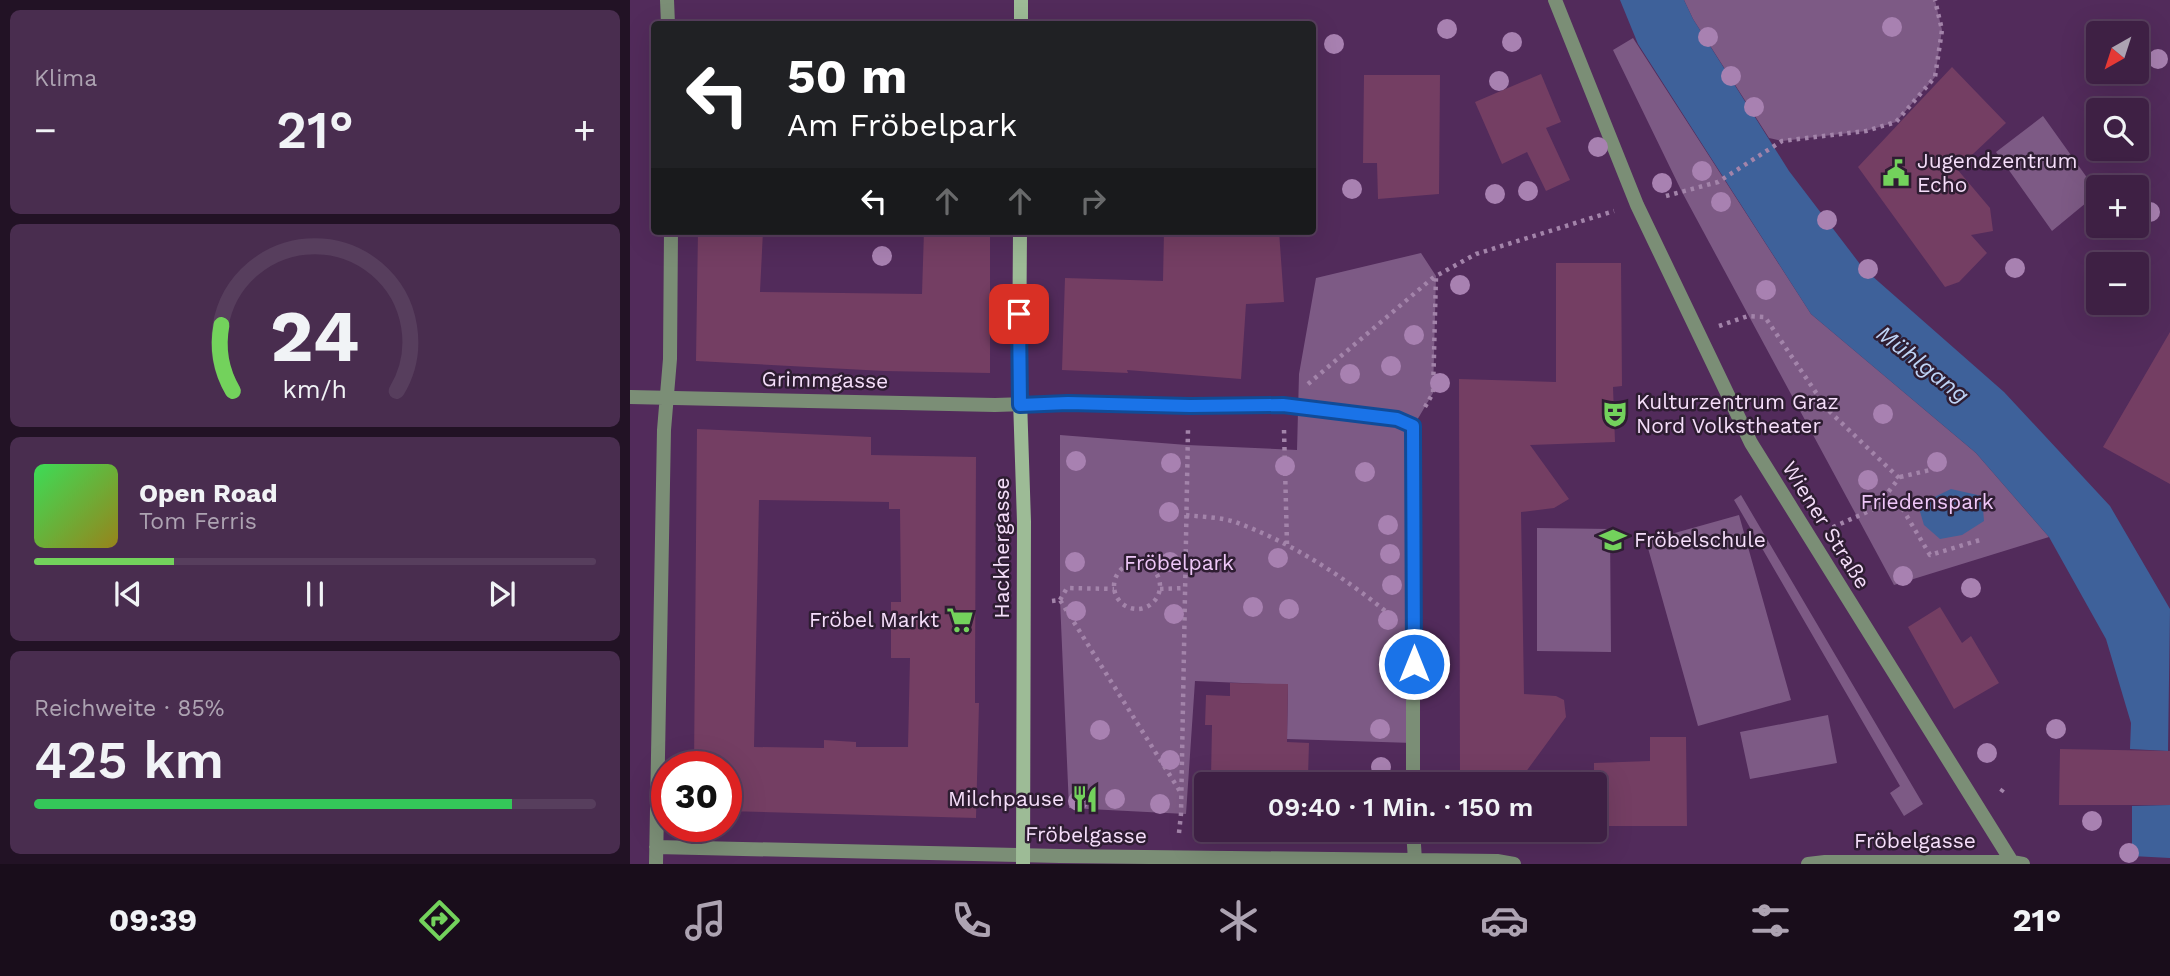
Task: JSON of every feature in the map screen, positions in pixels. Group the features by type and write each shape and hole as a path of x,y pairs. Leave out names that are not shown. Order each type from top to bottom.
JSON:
{"main road":[{"path":"1021,0 1021,21"},
{"name":"Hackhergasse","path":"1020,235 1020,405 1024,522 1023,859"}],"street":[{"path":"667,0 667,21"},
{"name":"Wiener Straße","path":"1555,0 1637,205 1751,443 1808,538 2017,863"},
{"path":"656,864 671,235"},
{"name":"Grimmgasse","path":"630,397 1020,405 1283,405 1397,419 1413,426"},
{"path":"1413,426 1413,772"},
{"path":"1414,842 1415,860"},
{"name":"Fröbelgasse","path":"656,846 1023,859 1415,860 1514,864"},
{"name":"Fröbelgasse","path":"1808,864 2017,863"}],"path":[{"path":"1666,196 1718,182 1782,141 1866,131 1896,122 1935,77 1942,30 1935,0"},
{"path":"1283,405 1436,275 1476,254 1609,213"},
{"path":"1413,426 1433,393 1436,275"},
{"path":"1699,333 1748,316 1765,317 1827,409 1899,478"},
{"path":"1175,858 1181,814 1187,440"},
{"path":"1285,444 1287,544"},
{"path":"1876,508 1899,478 1943,467"},
{"path":"1808,538 1876,508 1902,508 1930,555 1980,540"},
{"path":"1186,514 1232,521 1287,544 1375,603 1414,635"},
{"path":"1136,563 1144,564 1155,571 1160,589 1155,602 1145,608 1132,609 1124,606 1114,589 1119,572 1136,563"},
{"path":"1060,600 1067,588 1114,589"},
{"path":"1160,589 1185,588"},
{"path":"1060,600 1181,794"},
{"path":"1052,601 1060,600"}],"green space":[{"path":"1684,0 1935,0 1942,30 1935,77 1896,122 1866,131 1782,141 1769,138 1693,19"},
{"name":"Friedenspark","path":"1633,38 1811,314 1976,453 2049,537 1894,585 1682,192 1613,50"},
{"path":"2043,116 2086,176 2086,203 2052,231 1996,152"},
{"name":"Fröbelpark","path":"1421,253 1436,276 1433,393 1413,427 1413,743 1287,739 1288,685 1195,681 1186,814 1069,808 1060,600 1060,435 1297,450 1299,374 1316,278"},
{"path":"1741,495 1923,804 1904,816 1890,793 1900,786 1734,500"},
{"path":"1739,515 1791,700 1698,726 1646,541"},
{"path":"1537,528 1610,529 1611,652 1537,651"},
{"path":"1828,715 1837,763 1750,779 1740,732"}],"water":[{"name":"Mühlgang","path":"1620,0 1684,0 1693,19 1789,171 1863,268 2004,392 2110,506 2170,609 2168,751 2130,749 2131,723 2106,639 2049,537 1976,453 1811,314 1638,44"},
{"path":"1951,489 1982,496 1984,521 1962,535 1940,539 1924,525 1918,505"},
{"path":"2170,805 2170,864 2132,864 2132,806"}],"pier":[{"path":"2132,856 2170,858 2170,864 2129,864"}],"building":[{"name":"Jugendzentrum Echo","path":"1952,67 2006,123 1957,169 1990,208 1993,231 1971,235 1987,253 1959,282 1945,287 1858,167"},
{"path":"1541,74 1561,122 1546,128 1570,180 1546,191 1527,152 1502,164 1475,102"},
{"path":"1364,75 1440,75 1439,194 1378,199 1377,163 1363,163"},
{"path":"698,235 763,235 760,292 922,294 924,235 990,235 990,373 884,371 696,361"},
{"path":"1164,235 1279,235 1284,302 1246,304 1241,379 1127,370 1128,373 1062,370 1065,278 1163,281"},
{"path":"1556,263 1621,263 1622,386 1613,387 1615,442 1530,445 1569,499 1554,508 1521,512 1524,694 1556,696 1564,700 1566,717 1526,772 1460,772 1459,379 1556,382"},
{"path":"2170,332 2170,484 2103,447"},
{"path":"697,429 871,437 871,455 976,457 975,703 979,703 976,818 742,811 742,751 694,751","holes":["759,500 889,502 889,509 900,509 901,602 891,602 891,658 910,658 908,747 856,747 856,742 824,740 824,748 754,747"]},
{"path":"1940,607 1962,643 1971,636 1999,683 1954,709 1908,627"},
{"path":"1230,683 1288,684 1287,742 1309,743 1308,772 1211,772 1212,725 1205,725 1206,695 1230,696"},
{"path":"1650,737 1686,737 1687,826 1607,826 1607,772 1594,772 1594,763 1650,761"},
{"path":"2060,749 2170,751 2170,805 2059,805"}],"place":[{"name":"Jugendzentrum Echo","path":"1896,173"},
{"name":"Kulturzentrum Graz Nord Volkstheater","path":"1615,414"},
{"name":"Fröbelschule","path":"1613,540"},
{"name":"Fröbel Markt","path":"960,620"},
{"name":"Milchpause","path":"1085,799"}],"route":[{"path":"1019,314 1020,405 1283,405 1397,419 1413,426 1414,664"}]}
